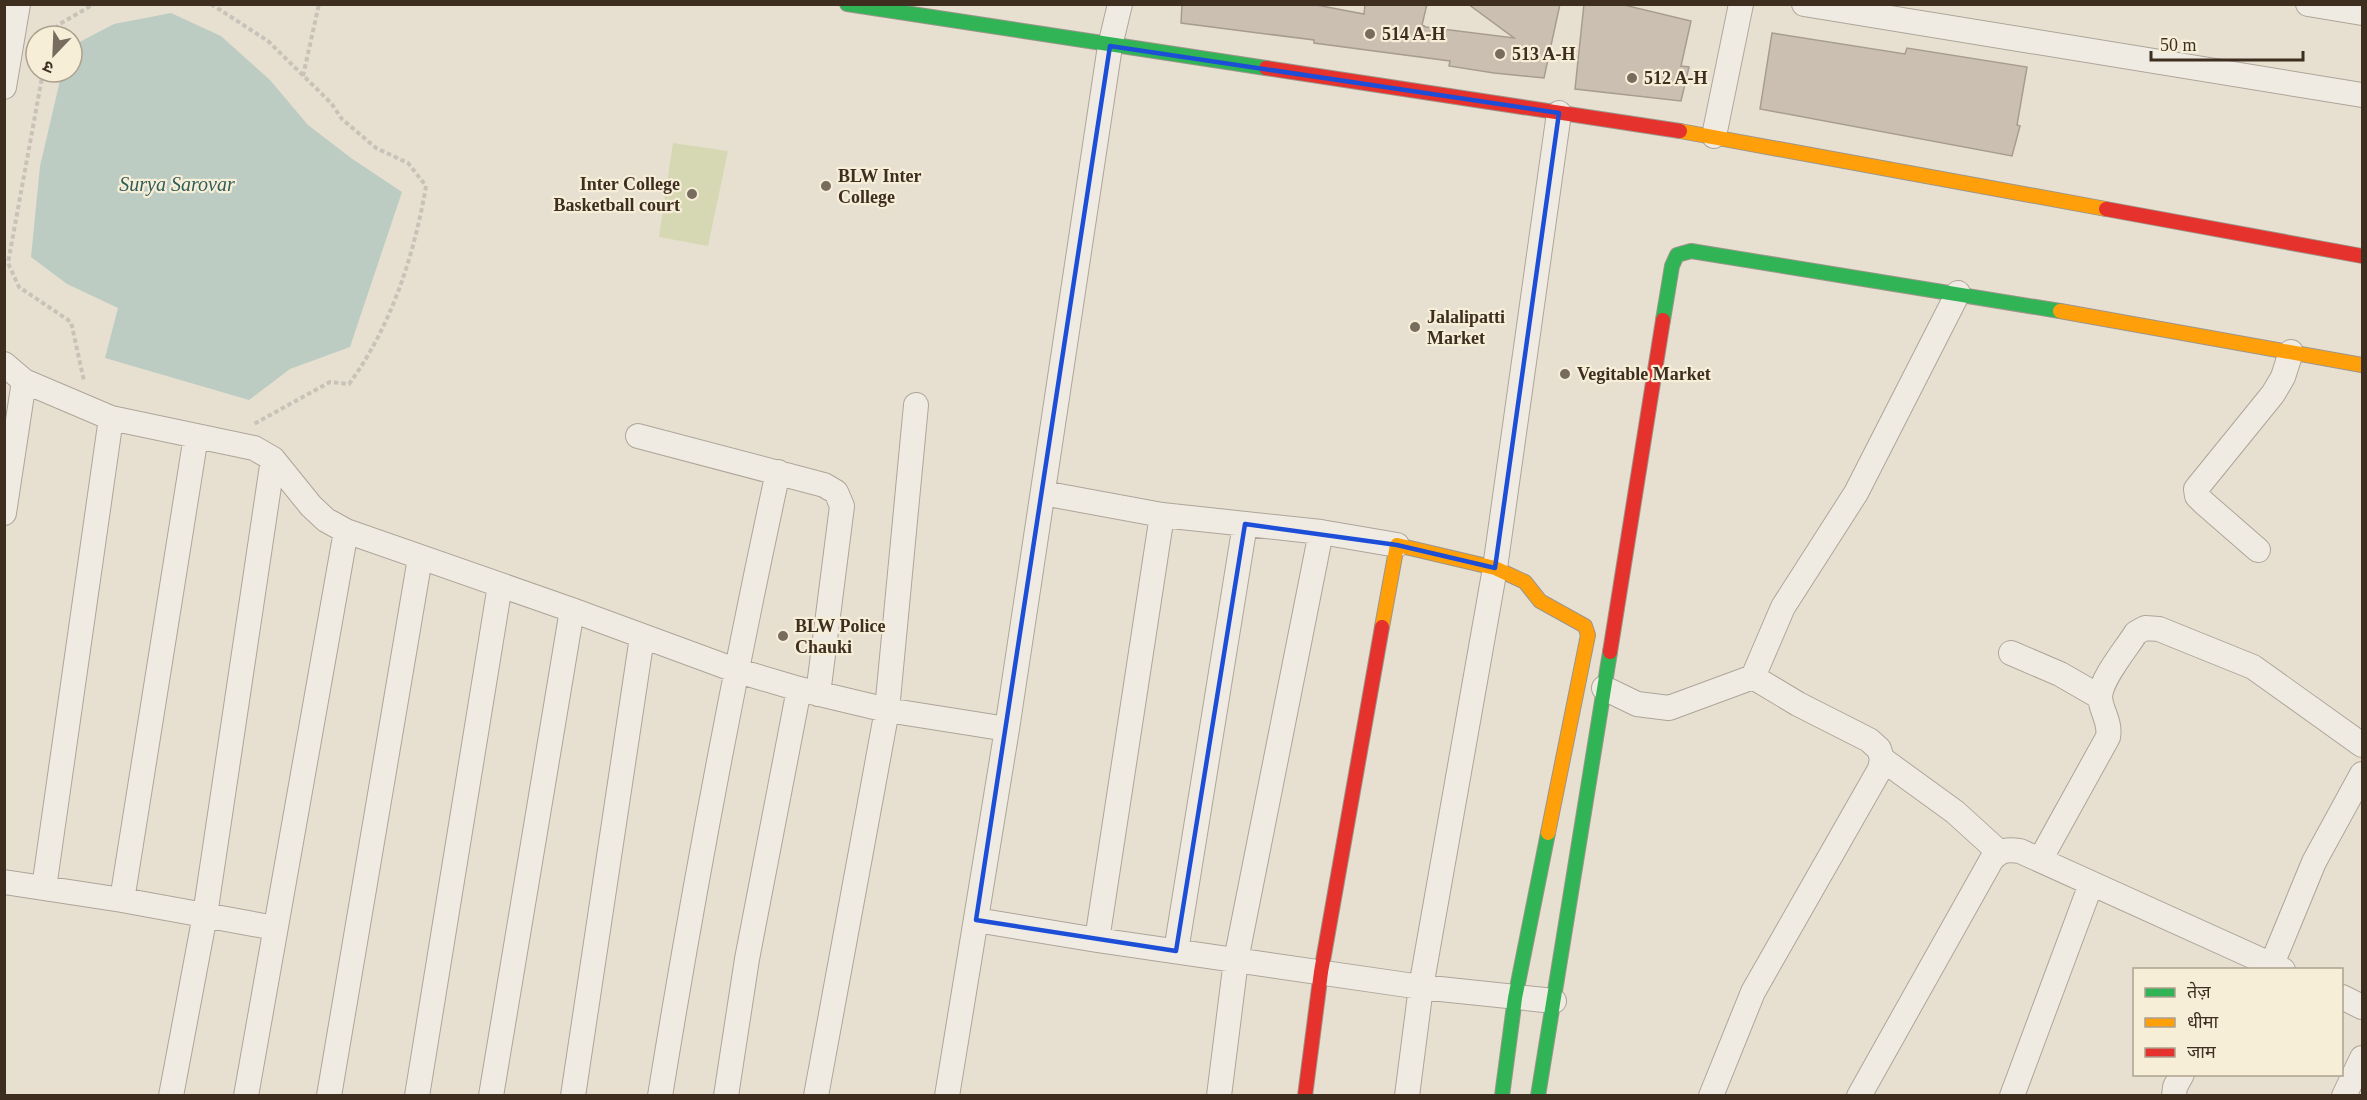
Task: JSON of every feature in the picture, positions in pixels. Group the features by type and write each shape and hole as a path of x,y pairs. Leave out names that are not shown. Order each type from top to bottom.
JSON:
{"street":[{"path":"4,87 18,4"},
{"path":"847,4 1110,46 1714,136 2362,256"},
{"path":"947,1095 1007,729 1110,46 1120,4"},
{"path":"1714,136 1741,4"},
{"path":"1804,4 2362,94"},
{"path":"2308,4 2362,14"},
{"path":"1407,1095 1421,987 1495,568 1559,113"},
{"path":"1538,1095 1672,266 1677,255 1690,251 1958,293 2362,365"},
{"path":"1604,688 1637,704 1669,708 1753,677 1782,607 1856,493 1958,293"},
{"path":"2258,550 2204,503 2197,496 2196,489 2273,394 2283,377 2291,352"},
{"path":"4,364 24,381 111,418 254,448 273,459 311,506 326,520 346,531 420,558 572,610 735,670 887,710 1007,729"},
{"path":"4,513 24,381"},
{"path":"816,1095 887,710 916,405"},
{"path":"44,888 111,418"},
{"path":"122,900 196,436"},
{"path":"638,436 824,485 836,492 842,506 808,691 747,959 726,1095"},
{"path":"171,1095 204,915 273,459"},
{"path":"660,1095 685,939 735,670 778,472"},
{"path":"1043,493 1162,515 1321,532 1397,545 1495,568 1525,582 1540,601 1585,626 1588,635 1515,998 1502,1095"},
{"path":"1097,940 1162,515"},
{"path":"1176,951 1245,524"},
{"path":"246,1095 346,531"},
{"path":"1220,1095 1236,960 1321,532"},
{"path":"1305,1095 1321,972 1397,545"},
{"path":"329,1095 420,558"},
{"path":"417,1095 500,585"},
{"path":"491,1095 572,610"},
{"path":"2040,860 2108,737 2110,728 2100,697 2111,670 2136,633 2145,628 2159,629 2253,667 2362,745"},
{"path":"573,1095 642,637"},
{"path":"2011,653 2060,674 2100,697"},
{"path":"1711,1095 1753,992 1880,769 1882,759 1879,749 1869,740 1798,704 1753,677"},
{"path":"1882,759 1955,812 1999,852"},
{"path":"1859,1095 1992,859 1999,852 2009,849 2020,851 2091,884 2245,962 2278,967 2311,869 2362,774"},
{"path":"4,882 122,900 275,928"},
{"path":"2012,1095 2091,884"},
{"path":"976,920 1421,987 1554,1001"},
{"path":"2343,998 2362,1007"},
{"path":"2344,1095 2362,1058"},
{"path":"2174,1095 2181,1076"}],"path":[{"path":"60,24 94,4"},
{"path":"211,4 268,41 331,104 342,119 376,148 408,163 426,186 420,220 394,306 365,363 349,384 330,382 247,428"},
{"path":"303,77 319,4"},
{"path":"41,84 8,263 19,287 71,322 83,380 93,385"}],"highlighted area":[{"path":"1110,46 1559,113 1495,568 1397,545 1245,524 1176,951 976,920"}],"green space":[{"name":"Inter College Basketball court","path":"673,143 728,151 708,246 659,237"}],"water":[{"name":"Surya Sarovar","path":"171,13 221,36 270,80 308,125 351,158 402,192 350,347 290,369 249,400 105,358 118,308 67,284 31,257 40,166 59,84 84,84 84,40 114,24"}],"building":[{"path":"1182,4 1311,4 1364,14 1365,4 1427,4 1422,25 1426,27 1514,38 1468,4 1560,4 1544,78 1449,66 1450,61 1314,43 1314,40 1181,23"},
{"path":"1584,4 1620,4 1691,21 1681,66 1689,67 1681,101 1575,89"},
{"path":"1772,33 1905,54 1907,48 2027,67 2017,125 2020,126 2012,156 1760,109"}],"traffic: fast":[{"path":"847,4 1266,68"},
{"path":"1663,320 1672,266 1677,255 1691,251 2060,311"},
{"path":"1538,1096 1610,652"},
{"path":"1502,1096 1515,998 1548,833"}],"traffic: slow":[{"path":"1680,131 2106,209"},
{"path":"2060,311 2362,365"},
{"path":"1382,627 1397,545 1495,568 1525,582 1540,601 1585,626 1588,635 1548,833"}],"traffic: jam":[{"path":"1266,68 1680,131"},
{"path":"2106,209 2362,256"},
{"path":"1610,652 1663,320"},
{"path":"1305,1096 1321,972 1382,627"}],"place":[{"name":"514 A-H","path":"1370,34"},
{"name":"513 A-H","path":"1500,54"},
{"name":"512 A-H","path":"1632,78"},
{"name":"BLW Inter College","path":"826,186"},
{"name":"Inter College Basketball court","path":"692,194"},
{"name":"Jalalipatti Market","path":"1415,327"},
{"name":"Vegitable Market","path":"1565,374"},
{"name":"BLW Police Chauki","path":"783,636"}]}
